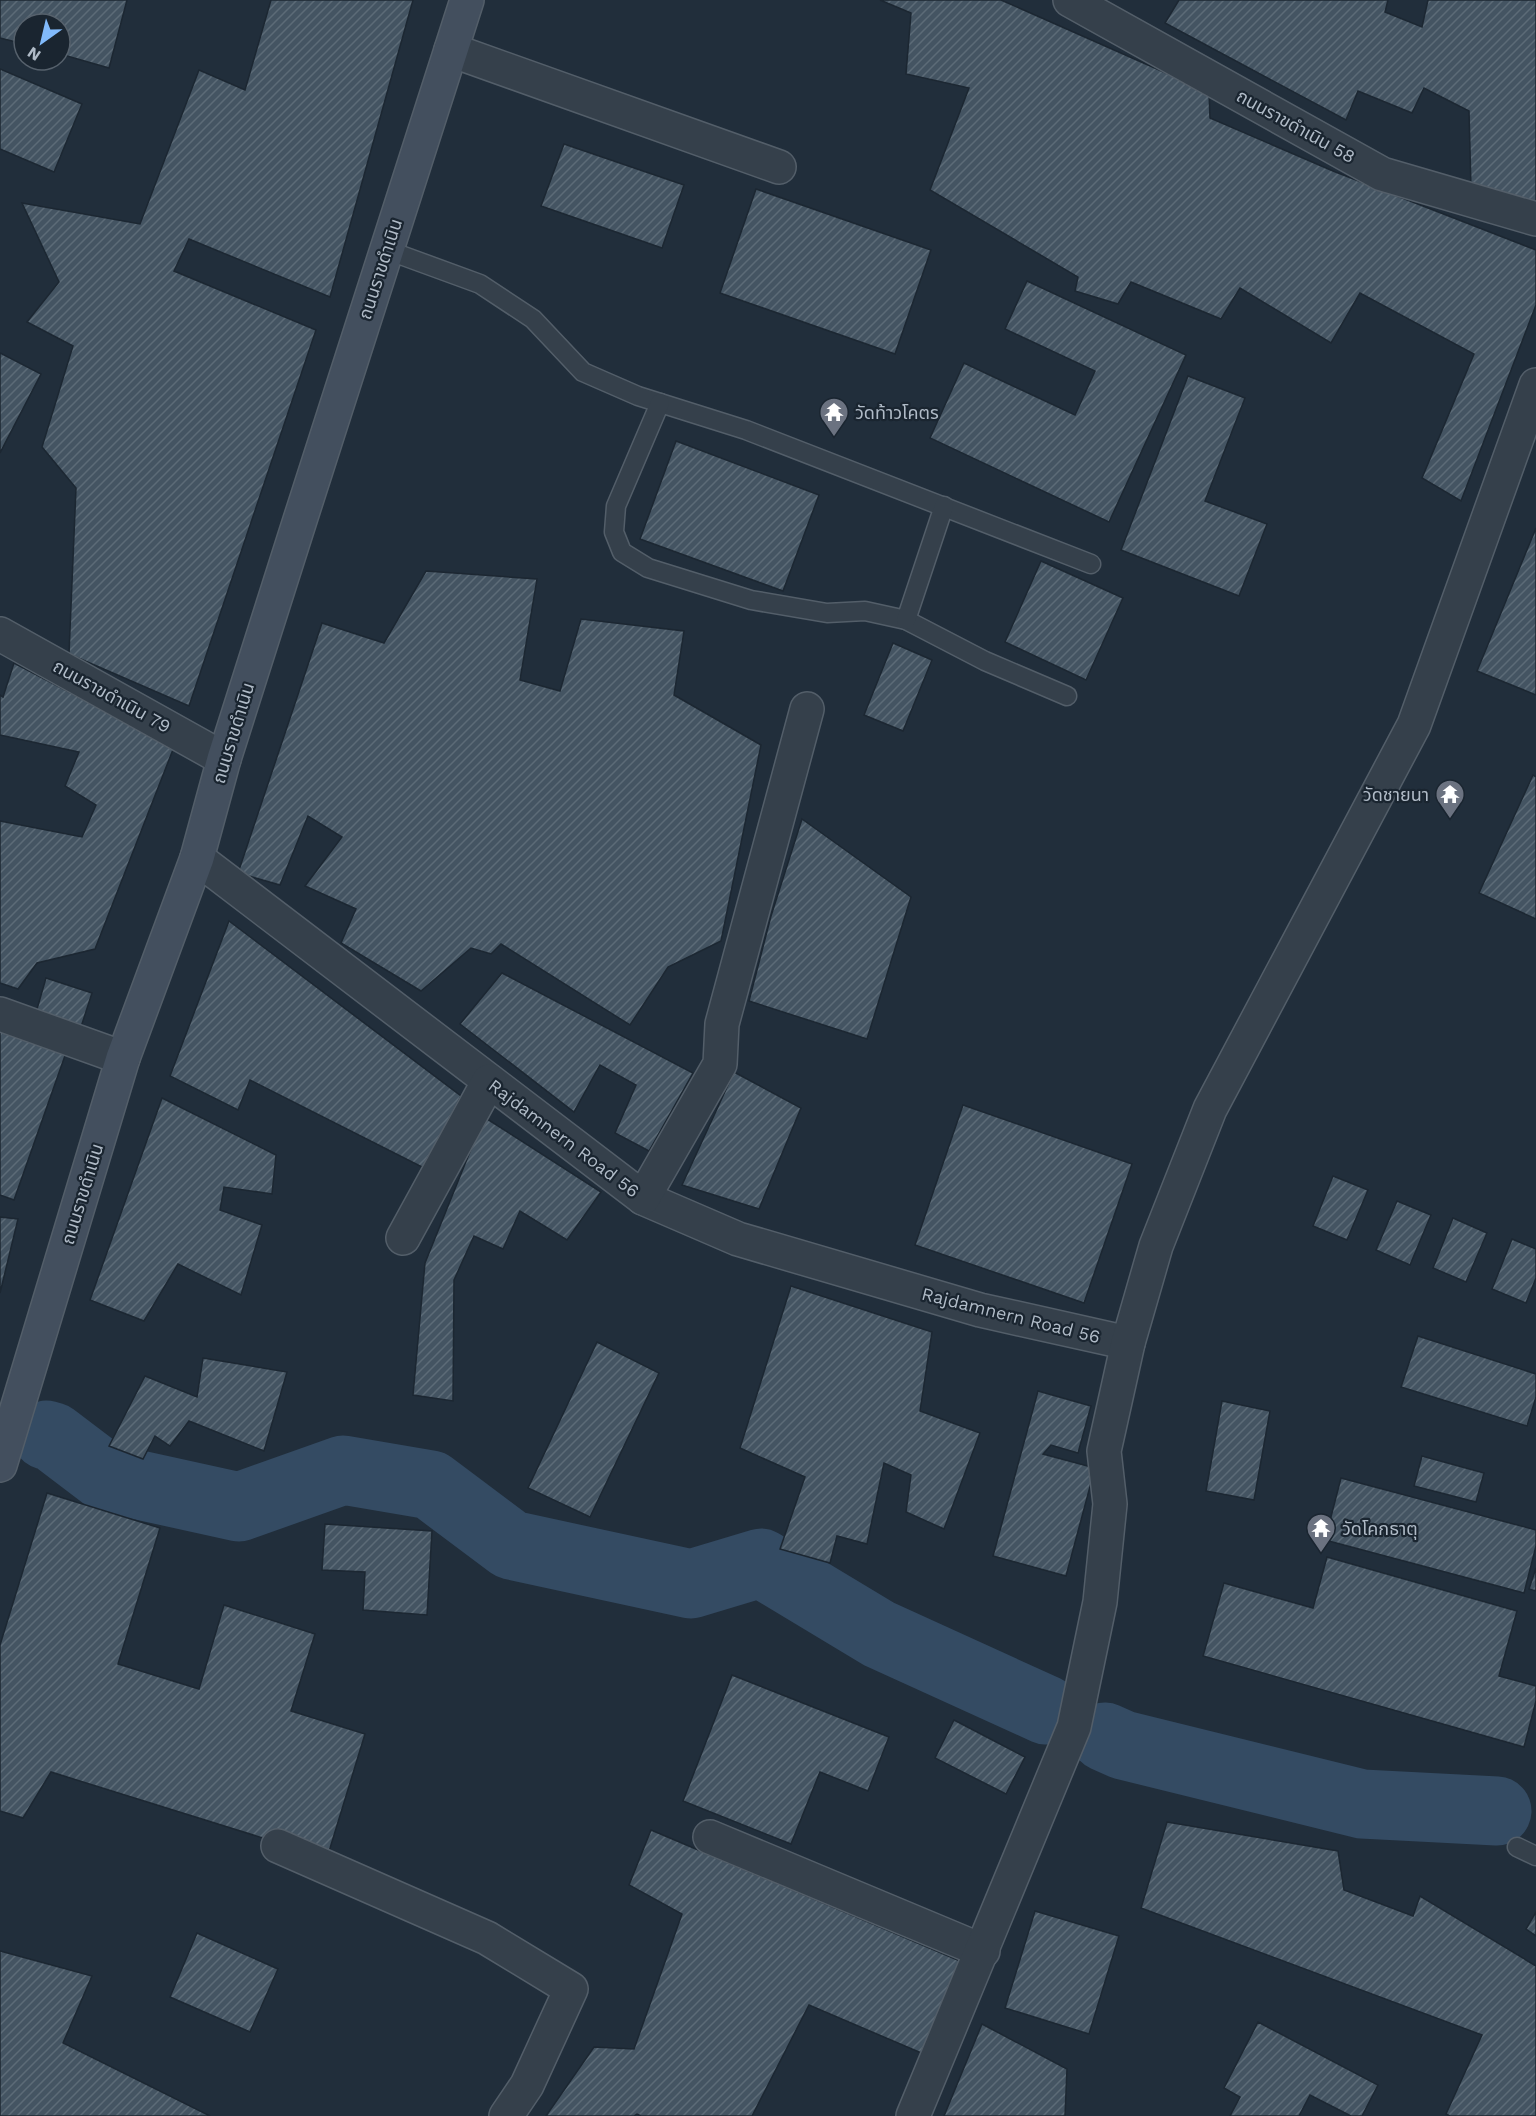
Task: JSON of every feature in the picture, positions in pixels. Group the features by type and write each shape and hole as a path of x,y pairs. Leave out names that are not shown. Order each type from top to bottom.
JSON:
{"main road":[{"name":"ถนนราขดำเนิน","path":"0,1465 123,1058 197,858 224,759 467,0"}],"street":[{"name":"ถนนราขดำเนิน 58","path":"1071,0 1382,174 1536,219"},
{"path":"451,50 779,167"},
{"path":"913,2116 1074,1727 1100,1602 1110,1504 1104,1451 1128,1343 1156,1246 1210,1109 1414,725 1536,385"},
{"name":"ถนนราขดำเนิน 79","path":"0,634 224,759"},
{"path":"643,1198 720,1064 722,1024 807,709"},
{"name":"Rajdamnern Road 56","path":"197,858 643,1198 749,1242 980,1310 1128,1343"},
{"path":"0,1014 123,1058"},
{"path":"403,1238 489,1081"},
{"path":"710,1837 983,1951"},
{"path":"278,1846 488,1938 571,1989 527,2085 506,2116"}],"lane":[{"path":"387,250 480,284 533,319 582,372 638,396 746,430 1091,564"},
{"path":"660,403 616,506 614,532 622,552 648,568 751,600 826,613 865,611 906,620 985,661 1067,696"},
{"path":"906,620 944,506"},
{"path":"1517,1847 1536,1856"}],"building":[{"path":"0,0 127,0 109,68 72,57 72,12 12,12 12,41 0,38"},
{"path":"271,0 413,0 330,297 189,239 174,271 316,330 189,706 69,654 76,488 42,447 73,346 27,322 59,282 22,203 140,224 199,70 245,90"},
{"path":"880,0 1001,0 1209,92 1210,118 1333,171 1536,250 1536,305 1461,501 1422,478 1474,354 1360,293 1331,343 1240,288 1221,319 1131,282 1118,304 1075,291 1078,277 930,190 969,88 906,74 911,13"},
{"path":"1179,0 1388,0 1385,12 1422,27 1428,0 1536,0 1536,203 1471,188 1469,111 1424,88 1412,113 1358,91 1346,120 1165,23"},
{"path":"0,69 82,104 54,172 0,149"},
{"path":"564,144 684,185 662,248 541,206"},
{"path":"756,189 931,250 895,354 720,293"},
{"path":"1027,281 1186,355 1109,522 930,438 964,363 1075,415 1095,371 1005,329"},
{"path":"0,353 41,374 0,453"},
{"path":"1188,376 1245,398 1205,501 1267,524 1239,596 1121,550"},
{"path":"676,441 819,495 783,591 640,539"},
{"path":"1536,528 1536,695 1477,671"},
{"path":"1041,561 1123,598 1086,680 1005,642"},
{"path":"426,571 537,579 520,680 560,691 581,619 684,631 674,695 761,745 721,941 668,967 630,1025 501,944 491,954 471,948 421,991 341,943 356,909 305,886 342,837 308,816 280,885 238,873 322,623 384,643"},
{"path":"893,643 932,660 903,731 864,715"},
{"path":"14,663 174,747 95,949 37,963 18,989 0,983 0,821 82,837 96,805 65,786 79,752 0,735 0,695 3,697"},
{"path":"1533,775 1536,777 1536,919 1479,893"},
{"path":"802,819 911,897 867,1039 749,1001 771,916"},
{"path":"229,921 461,1096 424,1168 250,1080 238,1110 170,1076"},
{"path":"502,973 693,1073 649,1151 615,1133 636,1085 600,1065 574,1112 460,1024"},
{"path":"46,978 92,993 80,1030 35,1016"},
{"path":"0,1028 67,1050 14,1200 0,1195"},
{"path":"734,1072 801,1108 759,1209 682,1185"},
{"path":"162,1098 276,1155 272,1194 224,1187 220,1210 262,1225 241,1295 178,1264 144,1321 90,1300"},
{"path":"963,1105 1132,1164 1084,1303 915,1245"},
{"path":"484,1117 601,1192 567,1240 520,1211 503,1249 474,1236 454,1280 453,1401 413,1395 425,1263"},
{"path":"1333,1176 1368,1190 1347,1240 1313,1226"},
{"path":"1397,1201 1431,1215 1410,1265 1376,1250"},
{"path":"0,1217 18,1219 0,1293"},
{"path":"1453,1218 1487,1233 1466,1282 1433,1268"},
{"path":"1512,1239 1536,1249 1536,1278 1526,1303 1492,1289"},
{"path":"791,1286 932,1332 920,1411 980,1433 944,1529 906,1512 911,1475 884,1463 867,1544 837,1536 830,1563 780,1549 805,1477 740,1448"},
{"path":"1418,1336 1536,1374 1536,1397 1527,1426 1401,1387"},
{"path":"597,1342 659,1373 590,1517 528,1488"},
{"path":"203,1358 287,1372 264,1451 189,1421 170,1446 155,1436 143,1459 109,1446 145,1376 197,1397"},
{"path":"1038,1391 1091,1406 1078,1453 1051,1445 1043,1454 1095,1468 1066,1576 993,1556"},
{"path":"1222,1401 1270,1411 1254,1500 1206,1491"},
{"path":"1422,1456 1484,1473 1476,1502 1414,1486"},
{"path":"1341,1478 1536,1530 1536,1546 1524,1593 1325,1540"},
{"path":"47,1493 160,1528 118,1664 199,1689 224,1605 315,1634 291,1711 365,1734 327,1858 51,1772 23,1818 0,1811 0,1645"},
{"path":"325,1524 432,1531 427,1615 363,1610 365,1572 322,1570"},
{"path":"1327,1557 1517,1611 1499,1676 1536,1686 1536,1701 1524,1747 1203,1656 1224,1583 1313,1608"},
{"path":"1536,1568 1536,1591 1529,1589"},
{"path":"732,1675 889,1737 868,1791 820,1772 791,1844 683,1801"},
{"path":"954,1720 1025,1757 1006,1794 935,1758"},
{"path":"1167,1822 1338,1851 1344,1890 1413,1916 1420,1896 1536,1966 1536,2116 1450,2116 1446,2114 1482,2035 1141,1908"},
{"path":"651,1830 960,1961 926,2055 809,2005 752,2116 641,2116 637,2114 634,2116 546,2116 594,2047 634,2049 682,1914 629,1885"},
{"path":"1035,1911 1119,1936 1089,2034 1005,2008"},
{"path":"1536,1912 1536,1936 1526,1929"},
{"path":"197,1933 278,1969 250,2032 170,1997"},
{"path":"0,1951 92,1976 63,2043 210,2116 0,2116"},
{"path":"1258,2022 1378,2085 1362,2116 1351,2116 1310,2095 1299,2116 1230,2116 1240,2097 1224,2088"},
{"path":"982,2024 1067,2069 1065,2116 944,2116"}],"waterway":[{"path":"46,1435 53,1437 107,1478 239,1507 343,1470 431,1485 511,1545 691,1584 761,1563 879,1634 1046,1710"},
{"path":"1105,1737 1123,1745 1362,1804 1497,1811"}],"place":[{"name":"วัดท้าวโคตร","path":"834,438"},
{"name":"วัดชายนา","path":"1450,820"},
{"name":"วัดโคกธาตุ","path":"1321,1554"}]}
